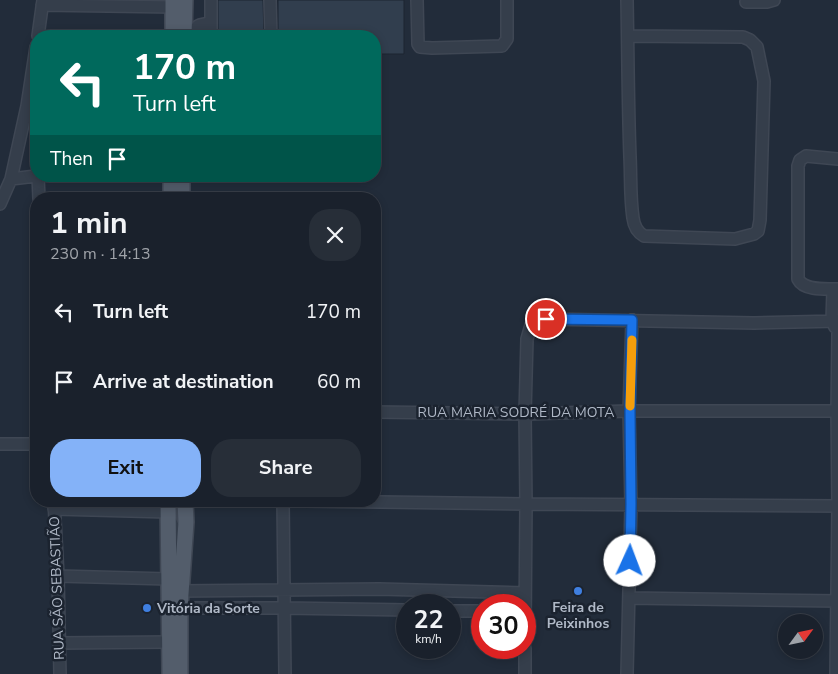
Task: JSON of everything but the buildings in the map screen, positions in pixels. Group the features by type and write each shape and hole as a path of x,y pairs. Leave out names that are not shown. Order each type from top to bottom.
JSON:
{"main road":[{"path":"174,30 177,2"},
{"path":"177,2 183,30"},
{"path":"180,674 180,608 185,507"},
{"path":"170,674 169,579 171,508"}],"street":[{"path":"211,0 211,30"},
{"path":"270,0 271,30"},
{"path":"417,0 418,44 420,47 432,48 503,45 507,39 507,0"},
{"path":"627,0 631,186 633,218 636,228 644,236 735,239 754,234 758,231 760,220 764,81 756,47 744,36 628,36"},
{"path":"746,2 774,0"},
{"path":"39,30 42,3 177,2"},
{"path":"196,30 198,25 211,23"},
{"path":"0,204 11,179 30,93"},
{"path":"836,674 838,333 835,321 835,289 807,287 799,283 798,166 800,160 806,156 838,159"},
{"path":"11,179 30,177"},
{"path":"181,591 379,589 525,593 525,414 527,339 531,325 546,319 754,322 835,321"},
{"path":"627,674 631,504 632,320"},
{"name":"RUA MARIA SODRÉ DA MOTA","path":"381,412 525,414 837,411"},
{"path":"0,444 30,444"},
{"path":"381,502 838,506"},
{"name":"RUA SÃO SEBASTIÃO","path":"54,507 60,674"},
{"path":"132,507 171,508 179,511 186,522"},
{"path":"283,507 285,674"},
{"path":"58,576 169,579"},
{"path":"378,610 379,589"},
{"path":"629,598 837,600"},
{"path":"180,608 396,610"},
{"path":"60,643 169,642"},
{"path":"525,659 525,674"}],"slow traffic":[{"path":"630,406 632,340"}],"place":[{"name":"Feira de Peixinhos","path":"578,591"},
{"name":"Vitória da Sorte","path":"147,608"}],"route":[{"path":"546,319 632,320 630,561"}]}
